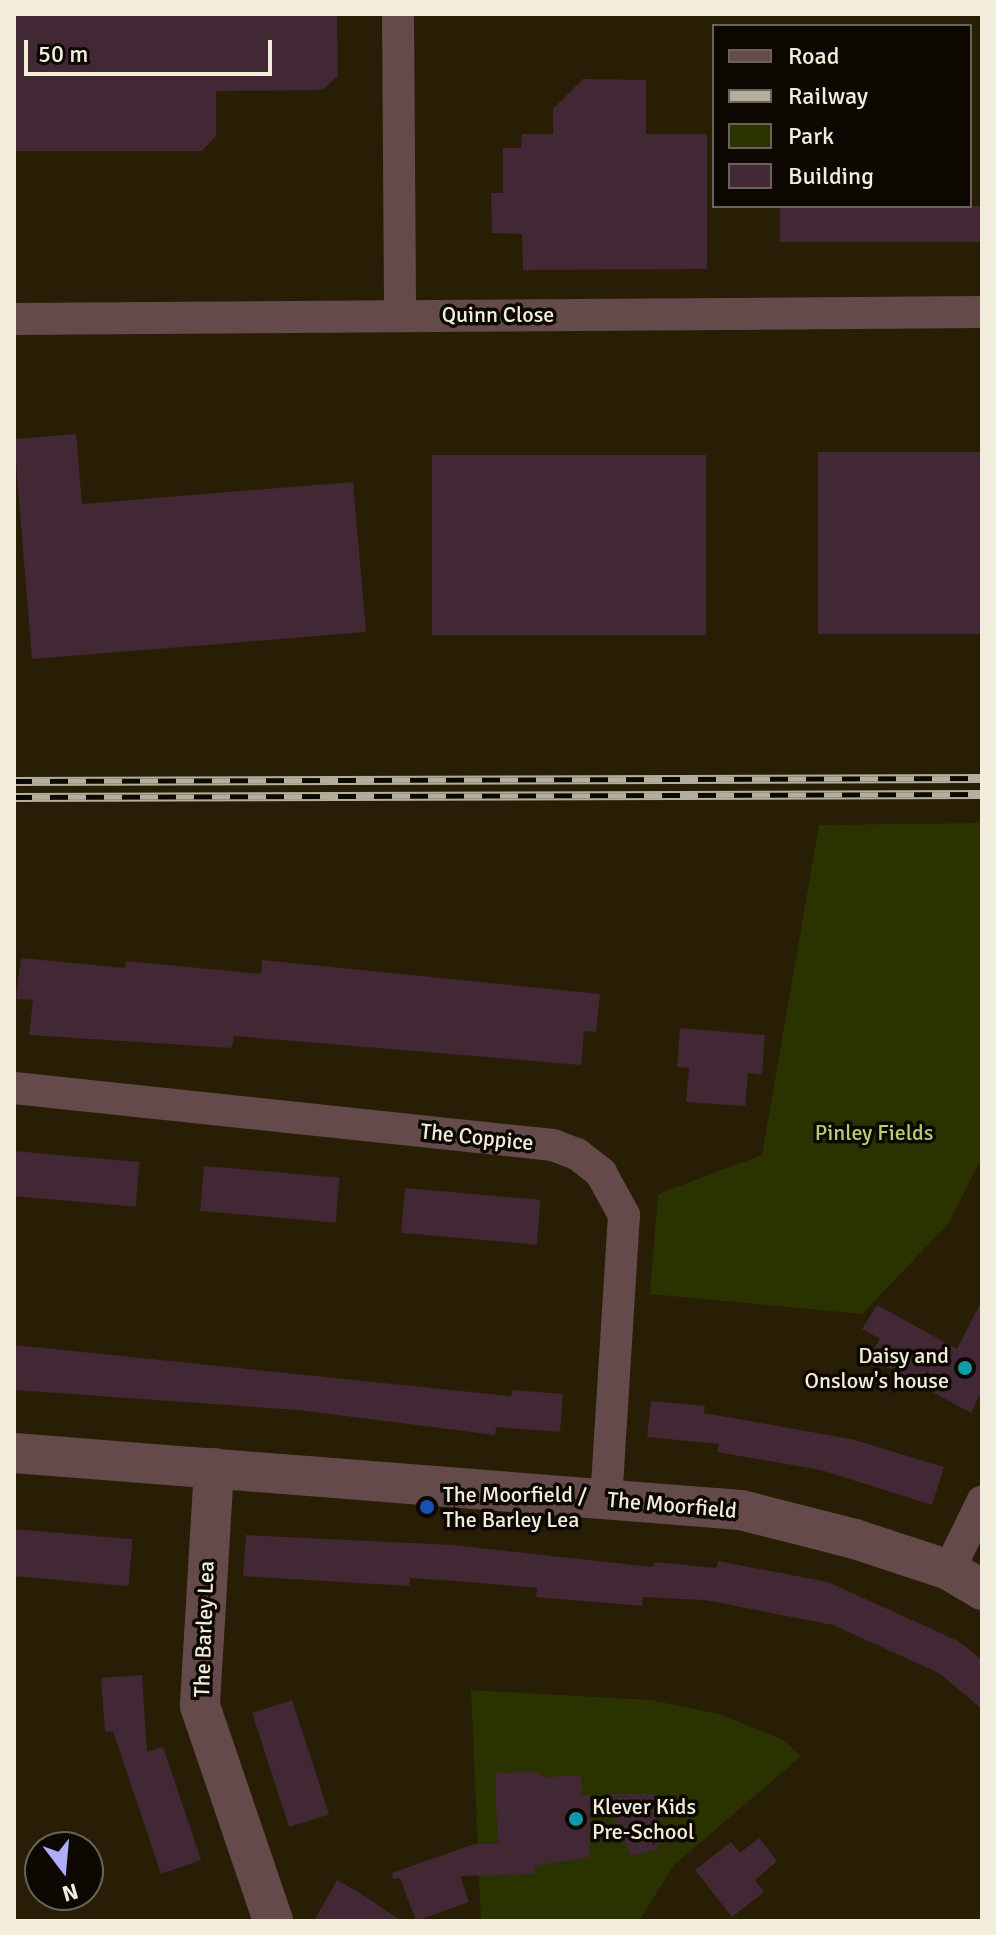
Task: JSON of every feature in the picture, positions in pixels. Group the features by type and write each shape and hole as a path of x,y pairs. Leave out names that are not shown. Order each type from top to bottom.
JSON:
{"street":[{"path":"398,14 400,315"},
{"name":"Quinn Close","path":"14,319 982,312"},
{"name":"The Coppice","path":"14,1088 553,1145 577,1154 601,1173 624,1215 606,1499"},
{"name":"The Moorfield","path":"14,1453 754,1513 965,1580"},
{"name":"The Barley Lea","path":"214,1468 200,1706 273,1921"},
{"path":"965,1580 982,1502"}],"green space":[{"name":"Pinley Fields","path":"982,823 982,1158 948,1224 862,1314 650,1294 658,1194 762,1155 819,825"},
{"path":"471,1690 651,1700 722,1715 783,1740 801,1756 674,1865 639,1921 481,1921"}],"building":[{"path":"14,14 337,14 338,76 322,90 216,91 216,136 202,151 14,151"},
{"path":"583,79 646,80 646,134 707,134 707,269 523,270 522,234 492,233 491,193 503,193 503,148 521,148 522,134 553,134 553,109"},
{"path":"982,206 982,242 780,242 780,208"},
{"path":"76,434 82,504 353,482 366,632 32,659 14,439"},
{"path":"818,452 982,452 982,634 818,634"},
{"path":"432,455 706,455 706,635 432,635"},
{"path":"21,958 125,968 126,961 261,974 262,960 600,994 596,1032 584,1031 581,1065 234,1036 232,1048 29,1035 33,1000 16,999"},
{"path":"680,1028 765,1035 762,1075 748,1073 745,1106 686,1102 689,1068 677,1067"},
{"path":"14,1151 140,1162 136,1207 14,1196"},
{"path":"204,1166 339,1178 336,1223 200,1211"},
{"path":"405,1188 540,1200 537,1245 401,1233"},
{"path":"982,1300 982,1390 971,1413 869,1357 880,1339 862,1329 877,1305 957,1349"},
{"path":"14,1345 511,1396 512,1390 563,1394 560,1432 496,1427 495,1435 298,1410 14,1390"},
{"path":"651,1401 705,1406 704,1413 851,1439 944,1467 932,1505 821,1470 717,1452 719,1444 647,1437"},
{"path":"14,1529 133,1539 128,1586 14,1576"},
{"path":"246,1535 452,1545 653,1567 654,1562 716,1568 718,1561 828,1582 958,1641 982,1660 982,1709 939,1673 833,1625 705,1600 643,1597 642,1606 536,1597 537,1588 469,1582 410,1578 409,1586 243,1576"},
{"path":"142,1675 147,1752 163,1747 201,1860 161,1874 113,1731 105,1732 101,1678"},
{"path":"292,1700 329,1814 289,1827 252,1713"},
{"name":"Klever Kids Pre-School","path":"540,1772 540,1777 581,1776 582,1795 591,1795 589,1857 534,1866 534,1874 460,1876 469,1902 416,1921 400,1878 393,1879 392,1873 474,1844 498,1844 495,1773"},
{"path":"603,1794 655,1794 658,1849 631,1856"},
{"path":"759,1838 777,1861 755,1880 764,1892 732,1917 695,1870 731,1842 740,1853"},
{"path":"337,1880 360,1893 402,1921 314,1921"}],"railway":[{"path":"14,781 982,778"},
{"path":"14,797 982,794"}],"place":[{"name":"Daisy and Onslow's house","path":"965,1368"},
{"name":"The Moorfield / The Barley Lea","path":"427,1507"},
{"name":"Klever Kids Pre-School","path":"576,1819"}]}
